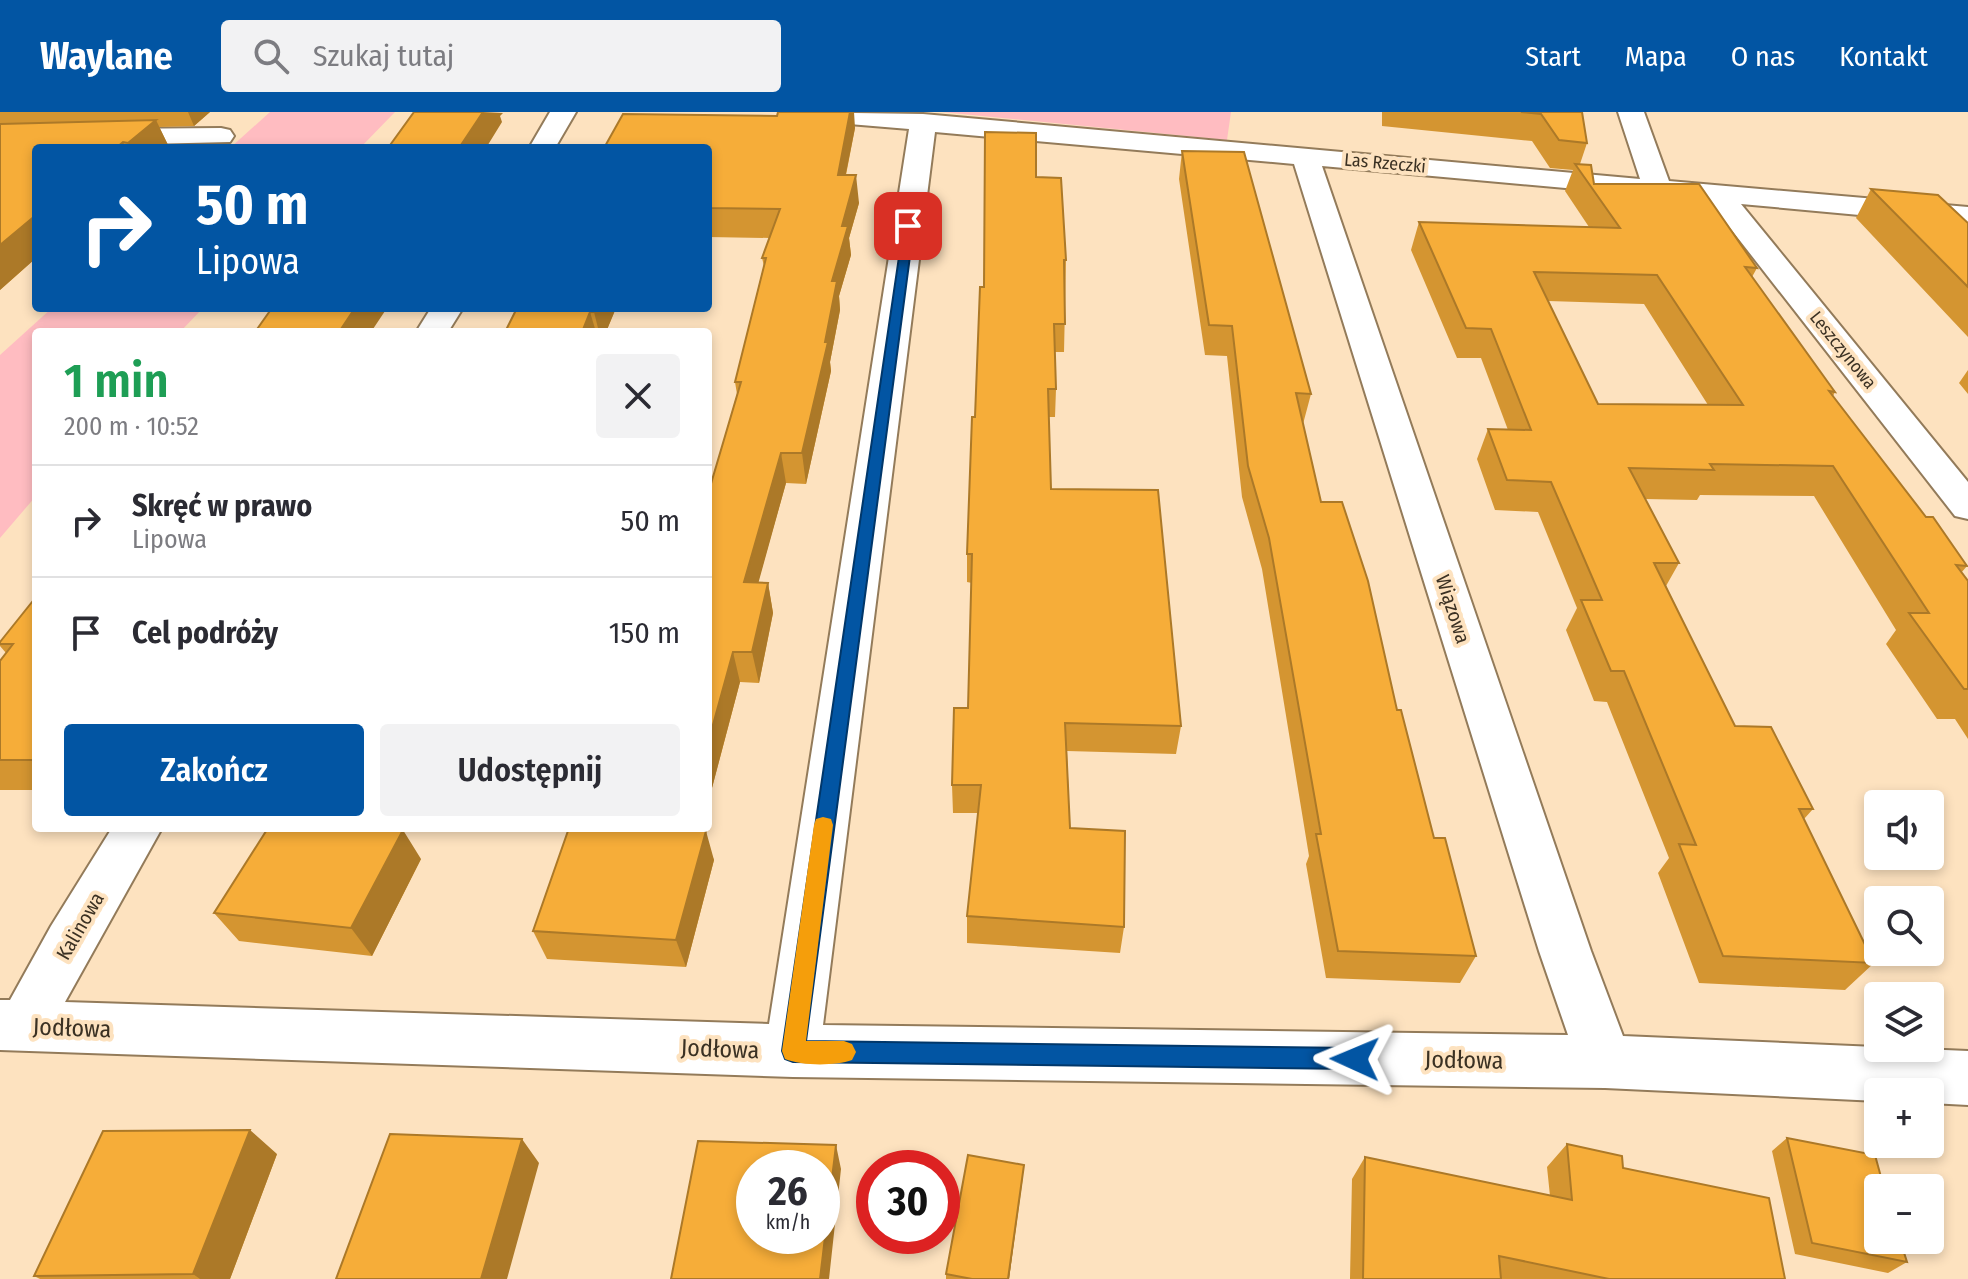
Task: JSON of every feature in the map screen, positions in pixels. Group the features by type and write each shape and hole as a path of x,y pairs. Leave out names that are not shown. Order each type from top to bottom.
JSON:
{"street":[{"path":"544,144 563,112"},
{"name":"Las Rzeczki","path":"801,112 1968,216"},
{"path":"1631,112 1657,187"},
{"path":"793,1051 923,122"},
{"path":"74,137 221,136"},
{"name":"Wiązowa","path":"1305,156 1560,936 1605,1062"},
{"name":"Leszczynowa","path":"1717,193 1968,507"},
{"name":"Kalinowa","path":"12,1026 69,942 136,832"},
{"name":"Jodłowa","path":"12,1026 793,1051 1605,1062 1968,1078"}],"shaded area":[{"path":"270,112 395,112 364,144 234,144"},
{"path":"942,112 1231,112 1227,140"},
{"path":"48,312 199,312 184,328 32,328 32,501 0,538 0,355"}],"building":[{"path":"414,112 483,112 462,144 391,144"},
{"path":"778,112 850,112 838,175 856,175 842,226 848,226 832,281 837,281 825,342 828,342 802,453 781,453 744,582 768,583 752,652 733,652 712,728 712,480 741,382 735,382 766,258 762,258 780,209 712,208 712,144 606,144 623,114 777,116"},
{"path":"1521,112 1582,112 1587,143 1559,140 1541,114"},
{"path":"156,120 128,143 32,144 32,218 0,245 0,124"},
{"path":"985,132 1036,133 1036,177 1061,178 1066,260 1065,324 1054,324 1056,389 1048,389 1051,489 1158,490 1181,726 1065,723 1070,828 1125,831 1124,927 967,916 981,785 952,785 954,708 968,708 972,554 967,554 980,287 984,287"},
{"path":"1182,151 1244,152 1311,394 1296,393 1321,502 1342,502 1368,581 1397,710 1401,710 1434,838 1445,838 1476,956 1338,951 1316,834 1321,834 1269,538 1248,466 1232,326 1209,325"},
{"path":"1575,164 1591,165 1594,184 1699,184 1757,268 1745,267 1835,392 1829,391 1926,517 1933,517 1967,566 1956,565 1968,581 1968,689 1964,689 1909,613 1929,613 1833,466 1710,464 1714,470 1629,468 1679,563 1654,563 1735,726 1771,727 1813,809 1799,809 1864,942 1864,963 1723,956 1679,844 1696,845 1624,671 1611,671 1581,600 1602,600 1551,482 1507,480 1488,429 1531,430 1491,329 1466,328 1419,222 1620,228","holes":["1534,272 1657,275 1743,405 1598,404"]},
{"path":"1871,189 1938,195 1968,223 1968,287"},
{"path":"269,312 352,312 342,328 258,328"},
{"path":"515,312 590,312 584,328 507,328"},
{"path":"32,602 32,760 0,760 0,661 13,644 0,642"},
{"path":"265,832 402,832 351,928 214,913"},
{"path":"568,832 706,832 676,940 533,931"},
{"path":"250,1130 193,1274 34,1276 103,1131"},
{"path":"390,1134 522,1139 481,1279 336,1279"},
{"path":"1787,1138 1864,1153 1864,1158 1876,1158 1880,1174 1864,1174 1864,1253 1812,1243"},
{"path":"698,1141 836,1145 835,1150 736,1150 736,1254 823,1254 820,1279 671,1279"},
{"path":"1567,1144 1622,1156 1623,1168 1769,1198 1785,1279 1609,1279 1499,1256 1501,1279 1363,1279 1365,1157 1572,1200"},
{"path":"968,1155 1024,1165 1008,1279 972,1279 946,1274 950,1254 960,1254 960,1198"},
{"path":"1867,1254 1904,1254 1907,1262"}],"slow traffic":[{"path":"823,825 793,1051 844,1052"}],"route":[{"path":"908,226 793,1051 1355,1059"}]}
